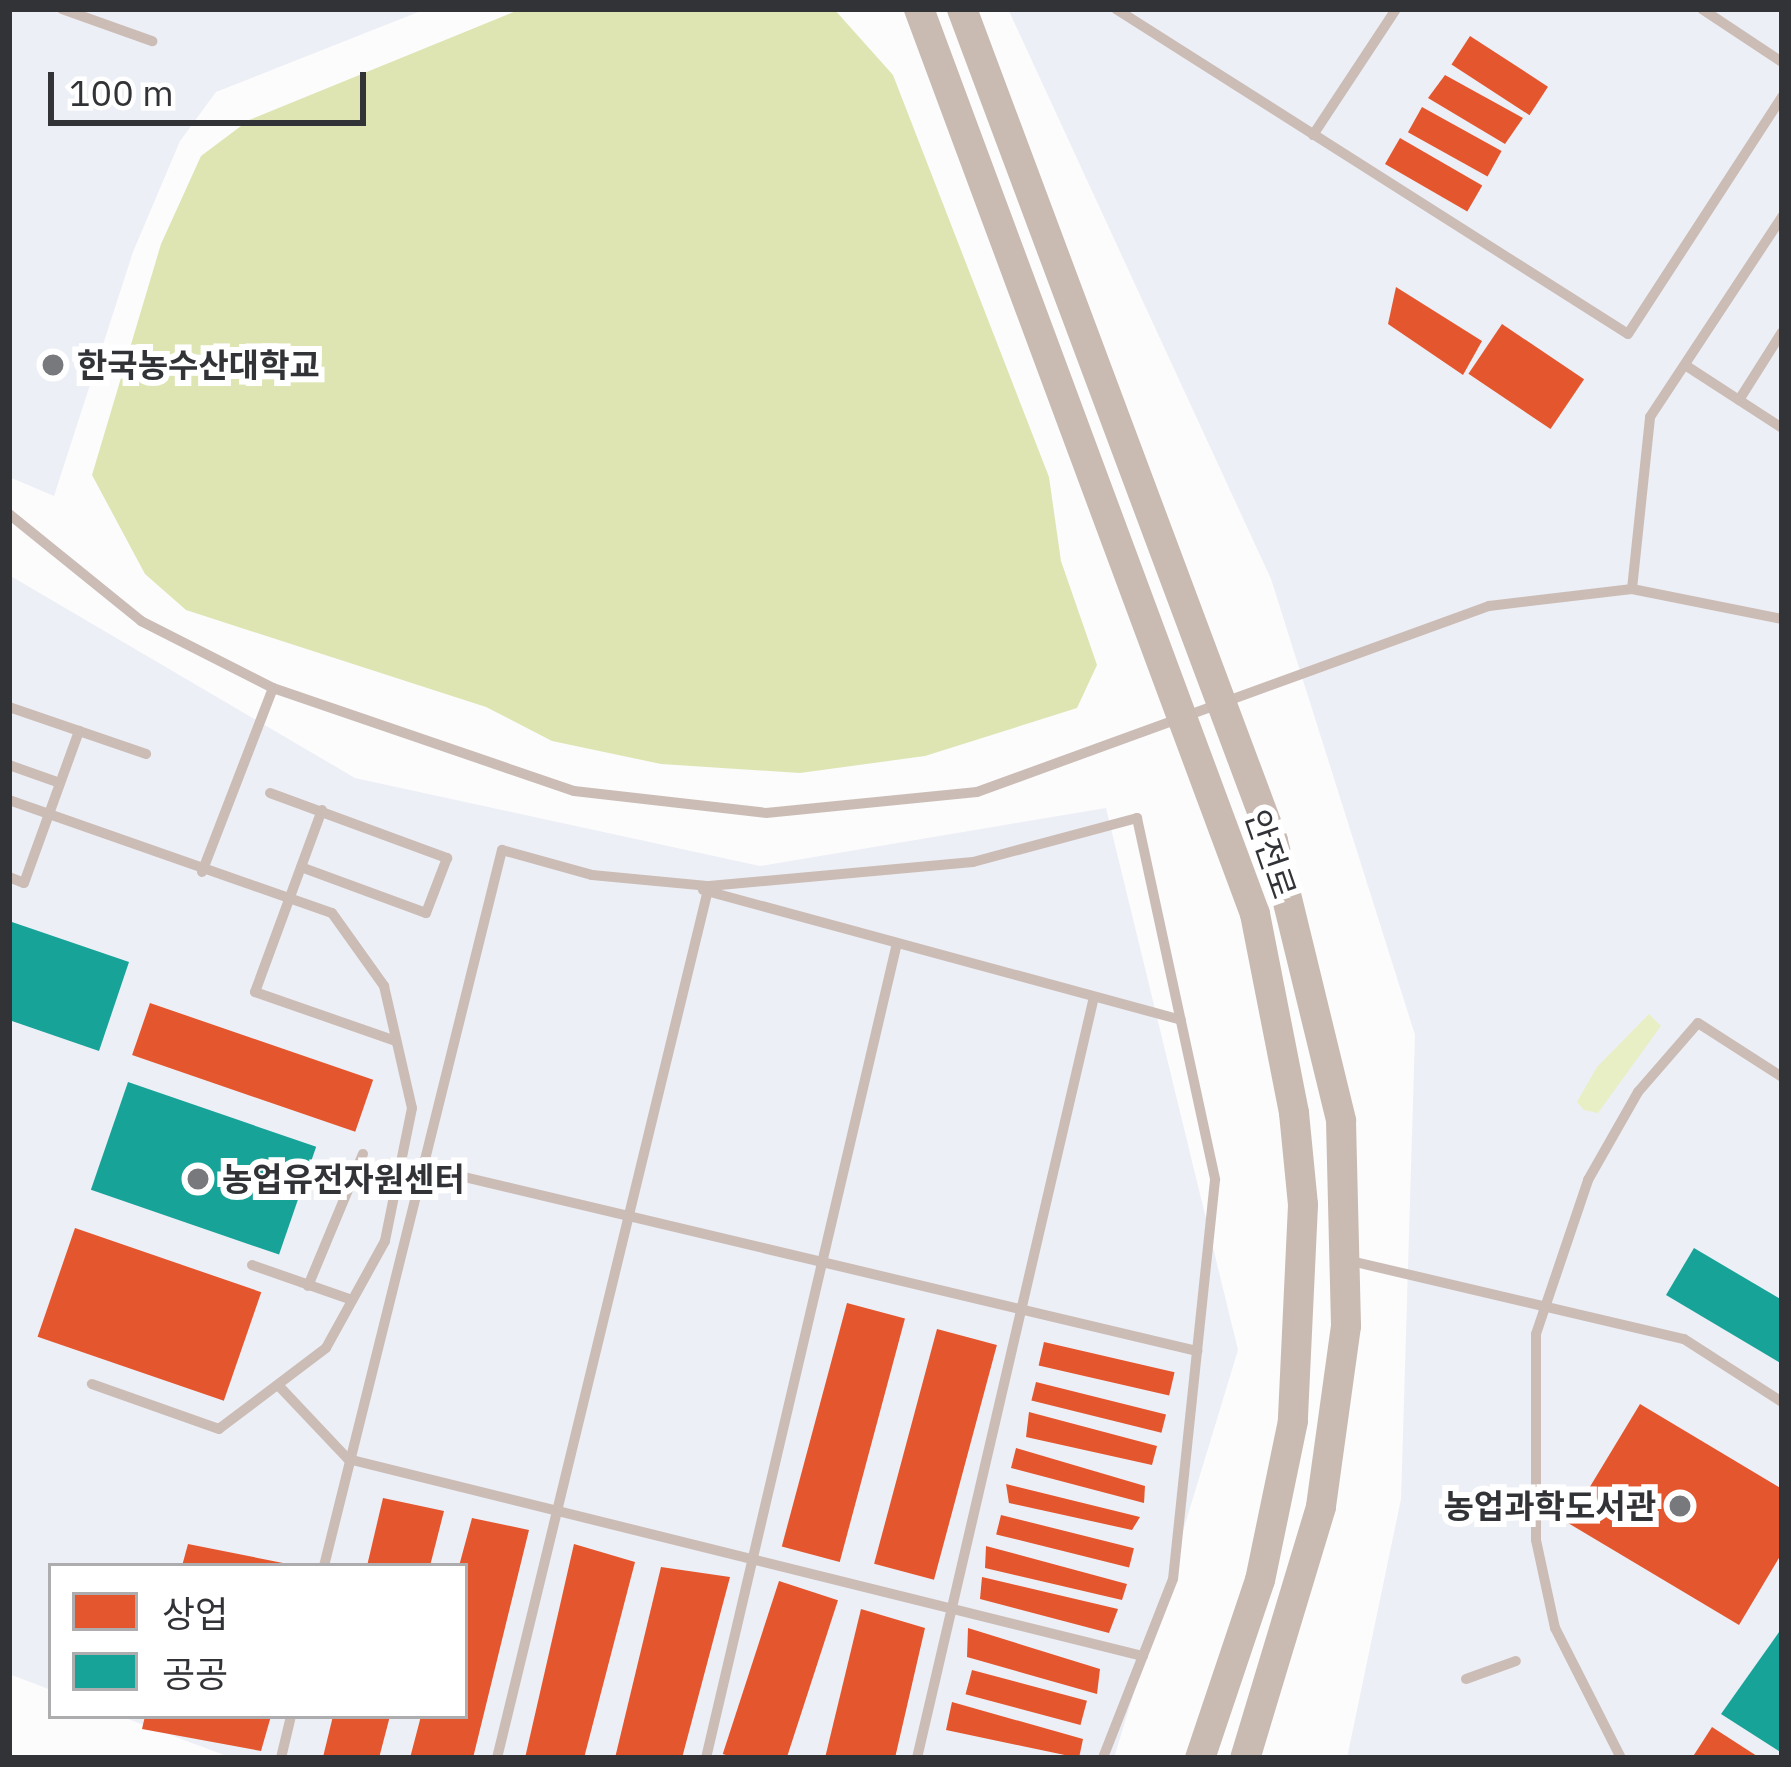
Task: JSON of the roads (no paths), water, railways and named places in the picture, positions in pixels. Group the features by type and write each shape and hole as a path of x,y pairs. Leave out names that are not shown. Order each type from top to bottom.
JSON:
{"street":[{"name":"안전로","path":"919,9 1187,718 1255,914 1303,1205 1283,1478 1200,1758"},
{"name":"안전로","path":"962,9 1224,705 1311,965 1340,1121 1346,1260 1322,1507 1245,1758"}],"lane":[{"path":"62,9 152,41"},
{"path":"1116,9 1628,334 1782,98"},
{"path":"1313,135 1396,9"},
{"path":"1702,9 1782,62"},
{"path":"1631,589 1650,418 1782,217"},
{"path":"1739,400 1782,332"},
{"path":"1684,364 1782,428"},
{"path":"9,514 141,621 272,688 574,790 766,813 977,793 1490,606 1631,589 1782,619"},
{"path":"202,872 272,688"},
{"path":"9,707 146,754"},
{"path":"9,877 24,883 79,731"},
{"path":"9,765 60,783"},
{"path":"270,793 447,858 426,913 301,867"},
{"path":"9,800 51,808 202,872 332,914 384,986 412,1108 385,1241 326,1348 219,1429 92,1384"},
{"path":"322,811 255,992 396,1041"},
{"path":"708,889 973,862 1136,818 1215,1180 1173,1579 1103,1758"},
{"path":"325,1563 502,850 708,889 1180,1020"},
{"path":"497,1758 708,889"},
{"path":"706,1758 759,1558 820,1263 897,943"},
{"path":"916,1758 958,1603 1094,997"},
{"path":"1621,1758 1555,1628 1536,1540 1528,1437 1544,1303 1588,1180 1638,1092 1698,1023 1782,1077"},
{"path":"308,1286 362,1154"},
{"path":"422,1167 820,1263 1024,1318 1197,1351"},
{"path":"1346,1260 1684,1339 1782,1402"},
{"path":"252,1265 352,1300"},
{"path":"278,1384 348,1459 958,1603 1142,1656"},
{"path":"1466,1679 1516,1661"},
{"path":"281,1758 290,1719"}],"place":[{"name":"한국농수산대학교","path":"53,365"},
{"name":"농업유전자원센터","path":"198,1179"},
{"name":"농업과학도서관","path":"1680,1506"}]}
